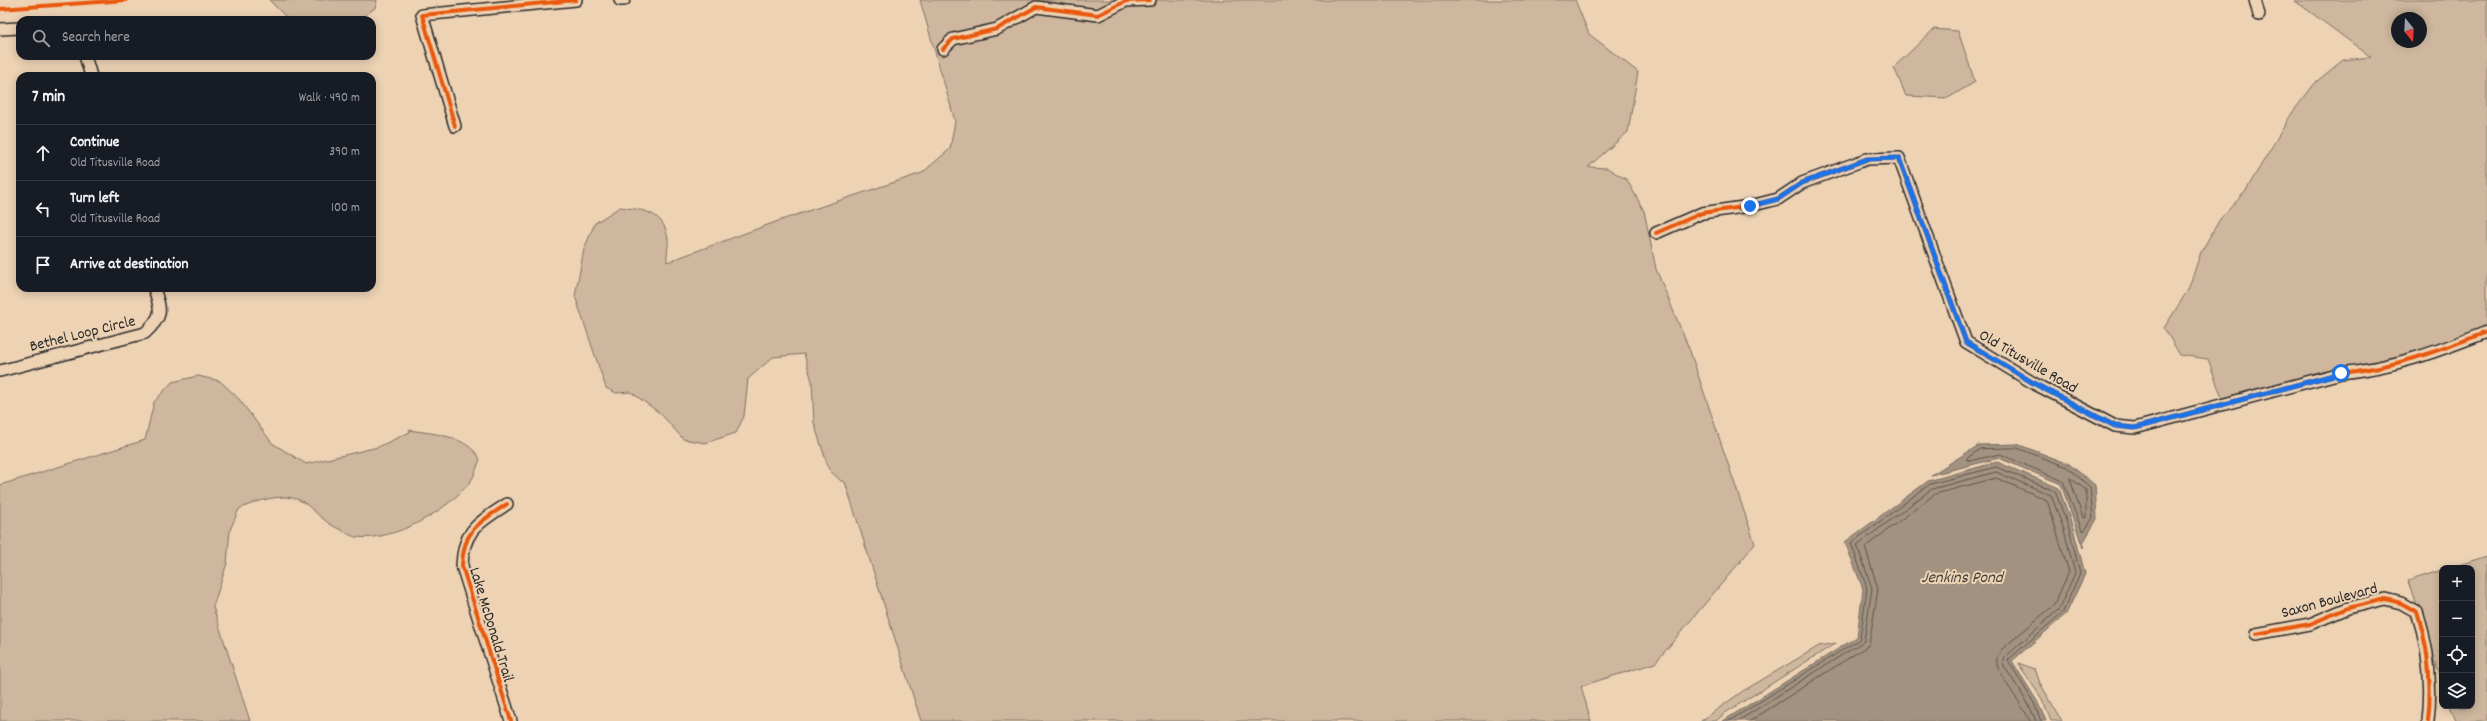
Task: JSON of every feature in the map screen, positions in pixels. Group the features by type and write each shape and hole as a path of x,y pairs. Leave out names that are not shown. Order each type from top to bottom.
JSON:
{"street":[{"path":"455,126 422,15 576,0"},
{"path":"943,49 953,39 997,29 1036,7 1098,16 1126,1 1150,0"},
{"path":"2255,0 2259,15"},
{"path":"0,29 16,28"},
{"path":"86,60 90,72"},
{"name":"Old Titusville Road","path":"1656,233 1702,213 1750,206 1778,199 1802,183 1867,159 1899,158 1966,342 2035,384 2115,426 2135,428 2341,373 2371,370 2416,360 2487,332"},
{"name":"Bethel Loop Circle","path":"0,371 145,333 157,321 161,311 155,292"},
{"name":"Lake McDonald Trail","path":"507,504 478,524 470,532 464,547 462,566 511,721"},
{"name":"Saxon Boulevard","path":"2256,634 2310,624 2348,608 2385,600 2401,603 2417,612 2423,631 2431,690 2428,721"}],"shaded area":[{"path":"269,0 377,0 375,8 364,16 285,16"},
{"path":"920,0 1575,0 1589,34 1638,72 1628,132 1588,167 1607,168 1627,180 1644,211 1656,269 1690,351 1755,544 1655,663 1581,686 1591,721 921,721 845,482 841,481 829,470 814,423 812,381 804,354 773,357 748,379 744,416 736,433 705,443 683,439 661,414 631,392 616,393 606,388 575,296 584,249 595,223 620,207 637,209 657,217 666,230 668,239 667,262 781,220 922,173 950,149 955,121"},
{"path":"2294,0 2487,0 2487,326 2414,354 2370,364 2339,367 2222,398 2208,359 2180,355 2164,328 2188,290 2201,252 2220,219 2245,192 2292,113 2316,82 2343,60 2371,57"},
{"path":"1934,29 1958,31 1975,82 1948,98 1906,96 1894,67"},
{"path":"198,376 220,381 239,399 272,443 306,464 378,447 410,432 409,430 458,440 474,451 480,459 472,480 448,504 419,522 387,535 356,537 327,522 303,502 288,497 262,500 239,509 230,530 227,563 213,607 250,721 0,721 0,485 145,440 154,402 172,382"},
{"path":"2487,556 2487,721 2456,721 2451,709 2475,709 2475,565 2458,565"},
{"path":"2439,571 2439,673 2431,650 2422,611 2416,605 2408,581"},
{"path":"1836,643 1725,713 1716,721 1701,721 1743,691 1819,646"},
{"path":"2018,663 2035,669 2040,683 2062,721 2051,721 2042,699"}],"water":[{"path":"2017,444 2069,464 2095,485 2097,519 2084,541 2083,548 2061,484 1999,458 1931,475 1979,445"},
{"name":"Jenkins Pond","path":"1997,462 2059,488 2073,528 2085,574 2066,614 2012,661 2037,701 2046,721 1723,721 1857,637 1863,589 1845,542 1928,481"}],"cycle path":[{"path":"0,9 126,0"},
{"path":"455,126 422,15 576,0"},
{"path":"943,49 953,39 997,29 1036,7 1098,15 1126,1 1150,0"},
{"path":"1656,233 1702,213 1750,206 1778,199 1802,183 1867,159 1899,158 1966,342 2035,384 2115,426 2135,428 2341,373 2398,363 2487,332"},
{"path":"507,504 488,516 474,528 466,543 463,553 462,566 511,721"},
{"path":"2256,634 2310,624 2348,608 2385,599 2401,603 2417,612 2424,639 2427,653 2430,693 2428,721"}],"route":[{"path":"1750,206 1778,199 1802,183 1867,159 1899,158 1966,342 2035,384 2115,426 2135,428 2341,373"}]}
